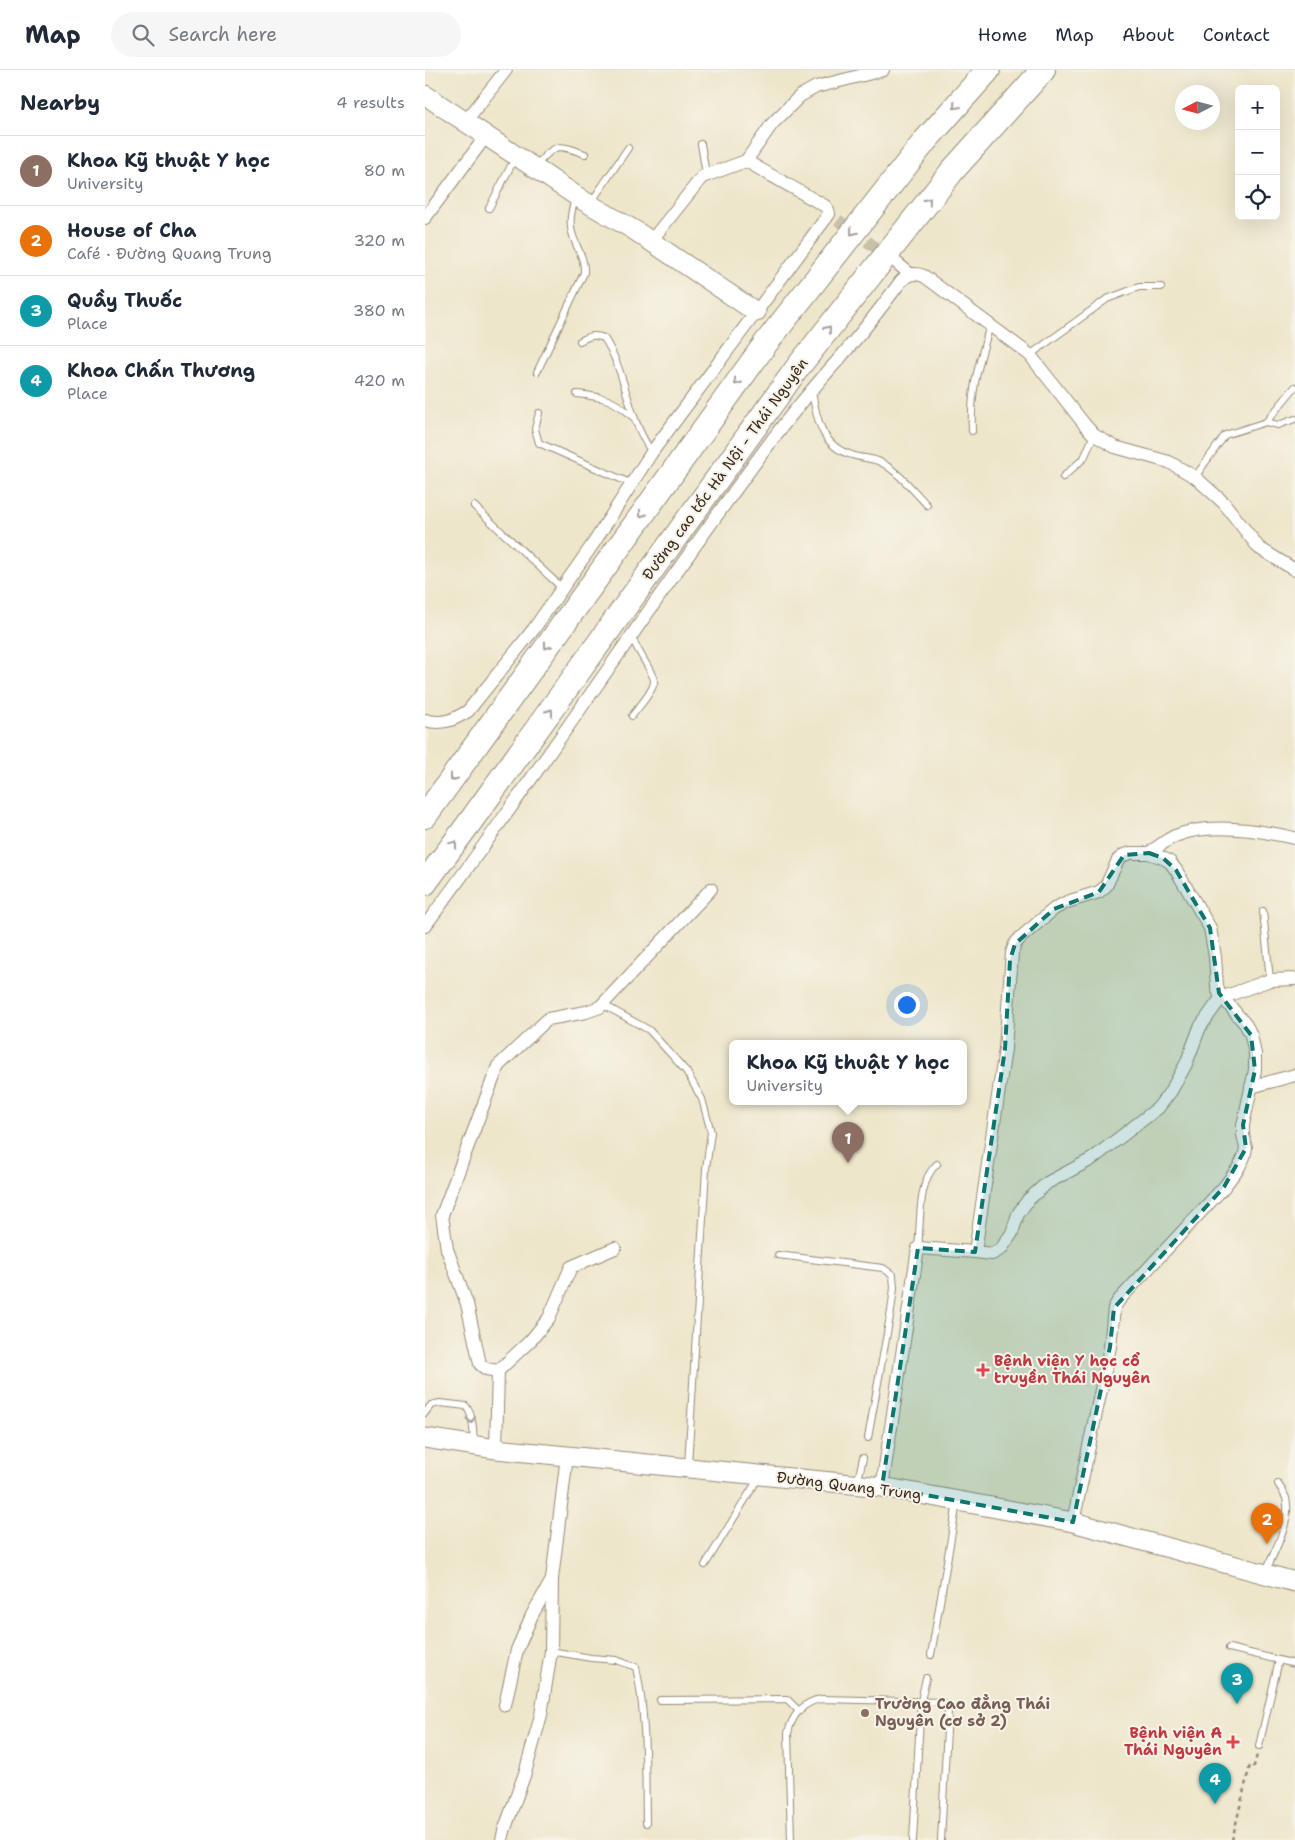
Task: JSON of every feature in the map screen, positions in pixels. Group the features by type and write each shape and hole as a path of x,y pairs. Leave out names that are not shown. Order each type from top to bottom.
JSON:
{"highway":[{"path":"425,816 766,343 925,141 988,70"},
{"name":"Đường cao tốc Hà Nội - Thái Nguyên","path":"425,883 797,367 953,170 1043,70"}],"main road":[{"path":"425,95 583,200 651,241 756,312"},
{"name":"Đường Quang Trung","path":"425,1438 496,1449 882,1487 1073,1522 1295,1582"}],"street":[{"path":"465,122 506,70"},
{"path":"651,241 699,179 706,174 746,160 772,124 786,109 807,92 825,84 883,70"},
{"path":"425,218 487,136"},
{"path":"425,720 443,722 455,720 468,711 533,630 561,587 593,544 652,452 756,312 833,217 825,206 746,160"},
{"path":"898,264 910,274"},
{"path":"425,926 530,782 631,636 769,444 901,281 910,274 924,276 1030,355 1094,436 1115,447 1169,462 1195,477 1224,503 1259,548 1295,570"},
{"path":"1149,853 1175,836 1201,830 1233,829 1294,838"},
{"path":"975,1252 1005,1049 1010,988 1010,960 1015,944 1054,909 1067,902 1099,892 1106,886 1118,860 1124,855 1149,853 1170,862 1210,928 1217,986 1221,998 1246,1025 1251,1035 1255,1054 1255,1070 1243,1125 1246,1148 1239,1167 1224,1187 1119,1300 1114,1308 1110,1347 1073,1522"},
{"path":"498,1371 486,1369 480,1364 467,1304 447,1249 442,1215 499,1066 548,1019 586,1012 603,1004 711,889"},
{"path":"882,1487 918,1248 992,1254 1001,1249 1011,1233 1018,1214 1028,1200 1047,1182 1092,1159 1159,1108 1186,1064 1200,1027 1221,998 1270,980 1295,979"},
{"path":"1251,1087 1295,1075"},
{"path":"496,1449 498,1371 531,1340 549,1318 571,1267 615,1248"},
{"path":"502,1840 525,1774 539,1723 551,1651 552,1579 567,1456"},
{"path":"505,1705 517,1650 532,1615 552,1579"}],"lane":[{"path":"701,144 706,174"},
{"path":"534,167 552,149 559,146 585,154"},
{"path":"537,372 584,273 583,257 570,226 572,207 583,200 628,148"},
{"path":"489,208 516,155"},
{"path":"1030,355 1107,299 1139,287 1161,287"},
{"path":"972,430 973,386 990,325"},
{"path":"580,341 589,336 604,338 616,360 633,418 639,432 652,452"},
{"path":"1266,422 1295,387"},
{"path":"812,389 815,413 829,442 850,455 878,461 890,468 927,504"},
{"path":"577,394 594,396 620,404 633,418"},
{"path":"539,413 535,429 539,443 631,484"},
{"path":"1195,477 1225,435 1266,422 1278,425 1295,419"},
{"path":"1063,477 1084,458 1094,436"},
{"path":"474,506 561,587"},
{"path":"631,636 635,647 655,677 654,684 632,716"},
{"path":"1263,911 1270,980"},
{"path":"603,1004 649,1030 686,1071 702,1099 711,1132 706,1169 688,1467"},
{"path":"918,1248 923,1186 930,1170 937,1164"},
{"path":"778,1255 883,1268 893,1276 894,1288 891,1311 867,1438"},
{"path":"425,1414 431,1405 466,1406 470,1411 472,1420 474,1445"},
{"path":"425,1433 425,1438"},
{"path":"857,1485 863,1458"},
{"path":"705,1565 760,1475"},
{"path":"1264,1574 1283,1530 1287,1509 1285,1497 1278,1484"},
{"path":"931,1655 957,1502"},
{"path":"1229,1648 1295,1664"},
{"path":"551,1651 616,1660 636,1667 642,1696 644,1723 645,1822"},
{"path":"1259,1746 1279,1660"},
{"path":"913,1840 921,1701 926,1678"},
{"path":"791,1840 788,1733 791,1722 805,1705 814,1700 822,1699 942,1702 948,1710 941,1840"},
{"path":"659,1700 787,1700 799,1711"}],"path":[{"path":"1232,1840 1250,1765 1254,1766 1259,1746"}],"highlighted area":[{"path":"1149,853 1163,858 1176,870 1210,928 1219,993 1251,1035 1255,1070 1243,1125 1246,1148 1224,1187 1114,1308 1110,1347 1073,1522 882,1487 918,1248 975,1252 1005,1049 1010,960 1015,944 1054,909 1099,892 1124,855"}],"tunnel":[{"path":"838,220 890,258"}],"place":[{"name":"Khoa Kỹ thuật Y học","path":"848,1163"},
{"name":"Bệnh viện Y học cổ truyền Thái Nguyên","path":"983,1370"},
{"name":"House of Cha","path":"1267,1544"},
{"name":"Quầy Thuốc","path":"1237,1704"},
{"name":"Trường Cao đẳng Thái Nguyên (cơ sở 2)","path":"865,1713"},
{"name":"Bệnh viện A Thái Nguyên","path":"1233,1742"},
{"name":"Khoa Chấn Thương","path":"1215,1804"}]}
